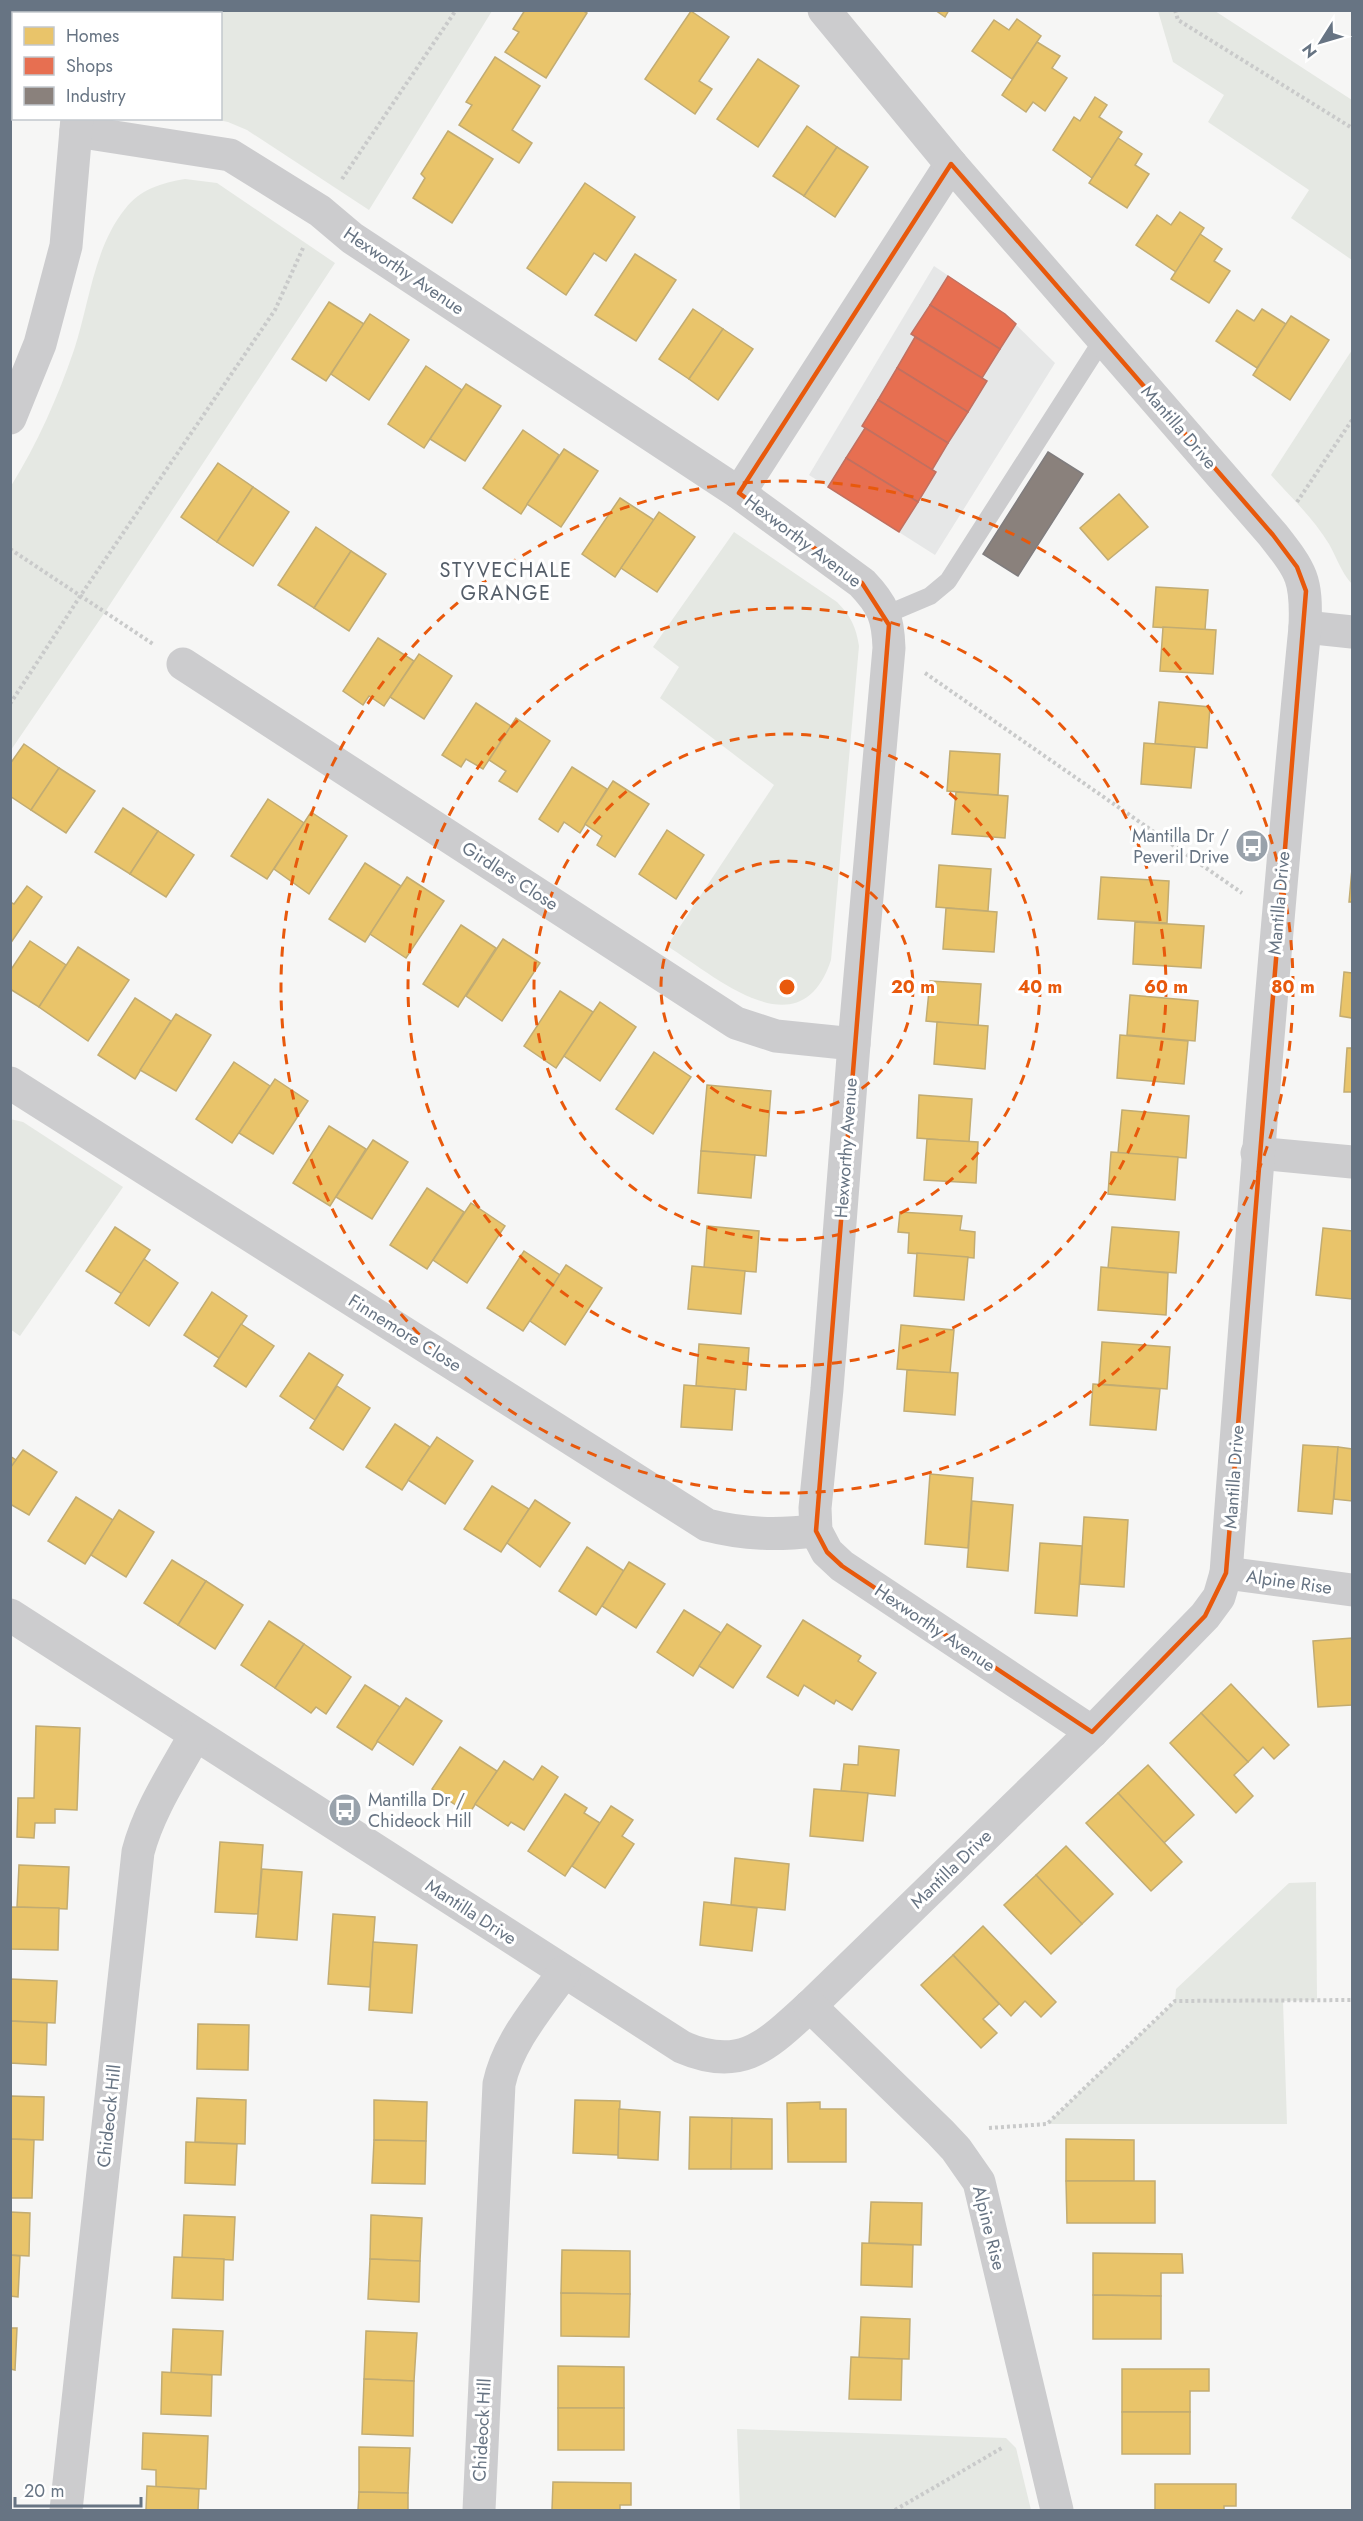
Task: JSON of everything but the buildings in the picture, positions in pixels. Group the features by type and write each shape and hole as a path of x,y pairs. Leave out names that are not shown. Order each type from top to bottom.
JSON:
{"street":[{"name":"Mantilla Drive","path":"10,1615 682,2047 722,2059 747,2054 760,2048 810,2006 1092,1732 1205,1616 1219,1597 1227,1573 1257,1153 1305,627 1304,581 1297,567 1273,535 951,164 824,10"},
{"name":"Hexworthy Avenue","path":"76,125 230,155 320,211 352,238 738,493 862,583 875,598 889,625 889,648 854,1044 828,1389 815,1508 816,1531 826,1552 842,1566 1092,1732"},
{"path":"10,418 40,344 66,246 76,125"},
{"name":"Hexworthy Avenue","path":"738,493 951,164"},
{"path":"1305,627 1353,632"},
{"name":"Girdlers Close","path":"183,664 736,1023 748,1029 776,1036 854,1044"},
{"name":"Finnemore Close","path":"10,1083 707,1525 735,1533 816,1531"},
{"path":"1257,1153 1353,1162"},
{"name":"Alpine Rise","path":"1227,1573 1353,1590"},
{"name":"Chideock Hill","path":"66,2511 138,1851 143,1831 195,1735"},
{"name":"Chideock Hill","path":"479,2511 499,2084 503,2064 512,2047 564,1972"},
{"name":"Alpine Rise","path":"810,2006 940,2132 956,2149 979,2182 1057,2511"}],"lane":[{"path":"885,615 930,596 948,581 1103,339"}],"path":[{"path":"10,704 81,595 275,310 320,211 456,10"},
{"path":"1175,10 1178,20 1353,128"},
{"path":"1273,535 1353,420"},
{"path":"10,549 183,664"},
{"path":"889,648 1277,918"},
{"path":"940,2132 1047,2124 1175,2001 1353,2000"},
{"path":"896,2511 1036,2428"}],"highlighted area":[{"path":"951,164 1273,535 1297,567 1306,591 1226,1573 1205,1616 1092,1732 842,1566 827,1552 816,1531 889,625 862,583 739,493"}],"shaded area":[{"path":"110,10 492,11 369,210 247,130 219,120 222,120 222,12 110,12"},
{"path":"1158,11 1215,11 1352,100 1352,260 1291,218 1309,190 1208,122 1224,95 1173,62"},
{"path":"185,179 217,183 335,263 105,612 11,750 11,486 38,437 61,385 74,350 99,258 115,224 137,196 160,185"},
{"path":"934,266 1005,314 1055,363 935,555 809,475"},
{"path":"1352,350 1352,584 1316,525 1271,475"},
{"path":"734,532 837,602 852,622 859,646 831,960 817,987 799,1001 779,1005 756,1000 733,989 667,946 774,785 660,698 679,667 653,647"},
{"path":"10,1119 23,1122 123,1187 20,1336 10,1329"},
{"path":"1316,1882 1317,2000 1283,2001 1287,2124 1047,2124 1175,2001 1176,1989 1289,1883"},
{"path":"737,2429 1006,2438 1016,2448 1031,2510 740,2510"}],"place":[{"name":"Mantilla Dr / Peveril Drive","path":"1252,846"},
{"name":"Mantilla Dr / Chideock Hill","path":"345,1810"}],"district":[{"name":"STYVECHALE GRANGE","path":"506,582"}]}
